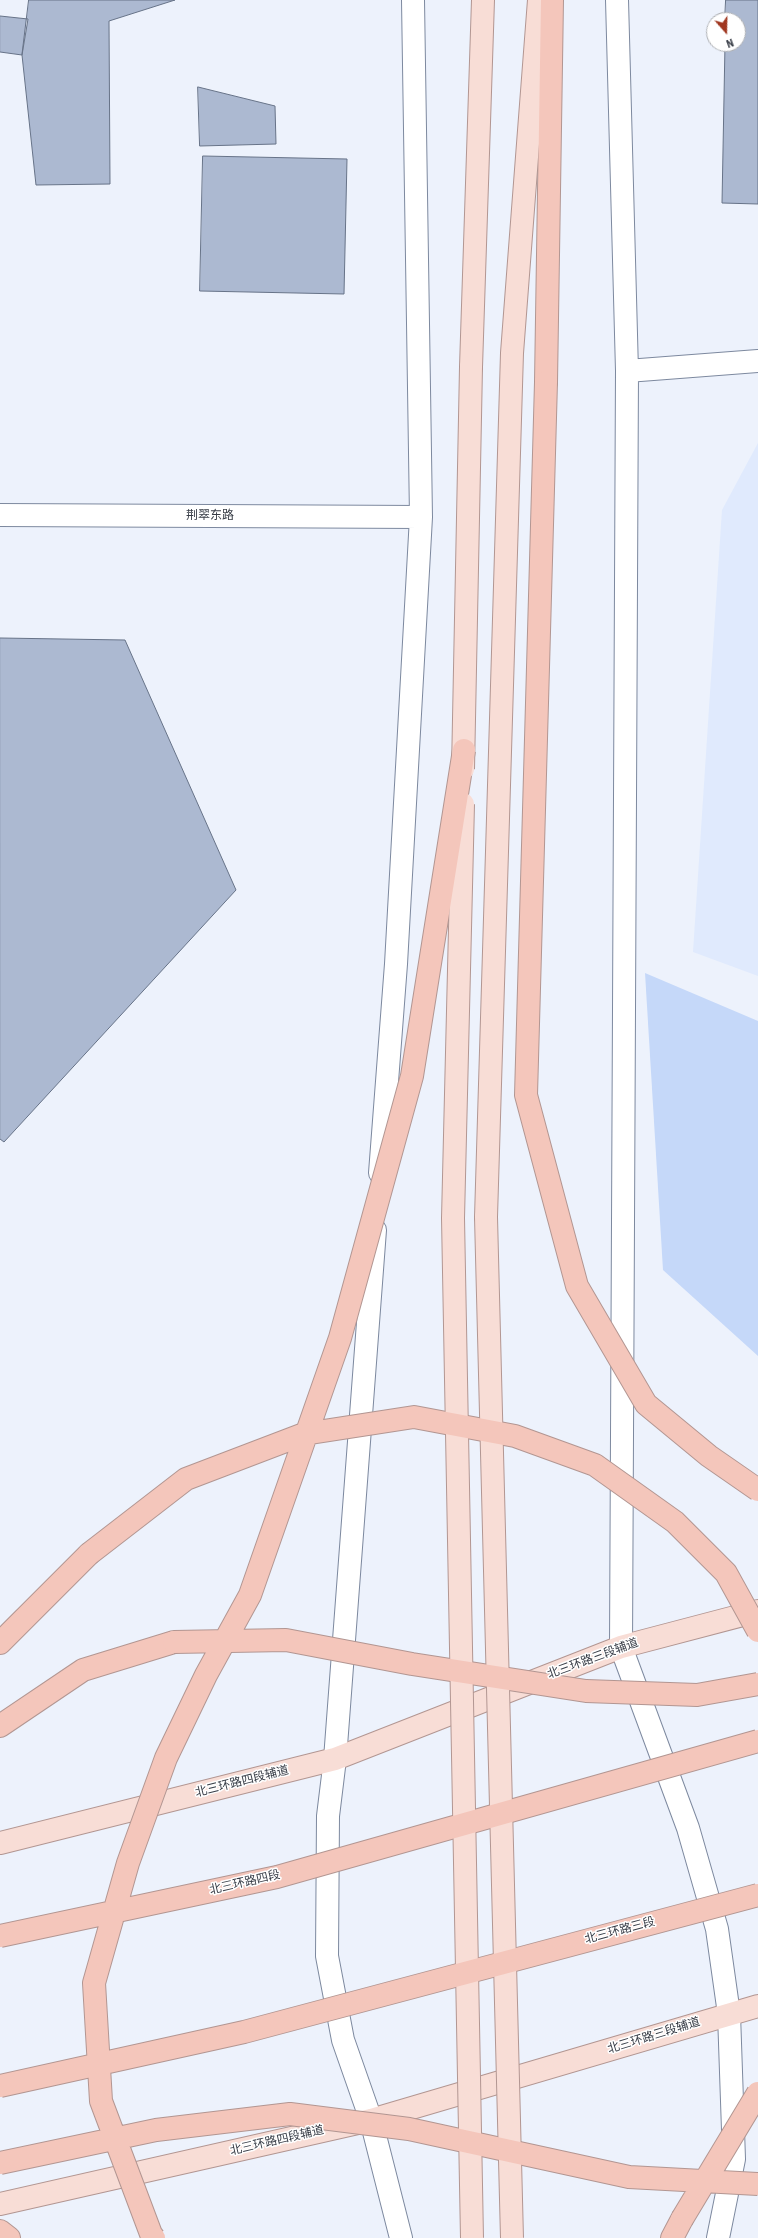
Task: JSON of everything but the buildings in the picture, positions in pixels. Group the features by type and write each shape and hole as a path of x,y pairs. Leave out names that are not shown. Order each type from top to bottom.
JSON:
{"highway":[{"path":"552,0 546,382 526,1095 577,1286 615,1352 646,1404 709,1456 758,1490"},
{"path":"154,2238 151,2234 101,2101 94,1983 128,1863 166,1758 206,1675 250,1595 340,1338 412,1076 464,750"},
{"path":"0,1643 89,1554 186,1479 304,1434 414,1417 516,1436 595,1465 675,1522 726,1573 758,1631"},
{"path":"0,1726 83,1670 174,1642 286,1640 412,1664 586,1691 697,1695 758,1684"},
{"name":"北三环路四段","path":"0,1936 277,1877 758,1741"},
{"name":"北三环路三段","path":"0,2086 244,2032 758,1894"},
{"path":"672,2238 758,2093"},
{"path":"0,2163 156,2130 290,2114 409,2129 629,2177 758,2184"},
{"path":"0,2231 10,2238"}],"main road":[{"path":"472,2238 453,1218 471,367 483,0"},
{"path":"512,2238 486,1217 512,353 539,0"},
{"name":"北三环路三段辅道","path":"478,1703 621,1647 758,1612"},
{"name":"北三环路四段辅道","path":"0,1844 334,1759 478,1703"},
{"name":"北三环路三段辅道","path":"550,2067 758,2006"},
{"name":"北三环路四段辅道","path":"0,2204 371,2120 550,2067"}],"street":[{"path":"401,2238 371,2120 343,2040 327,1956 328,1816 334,1759 396,964 420,517 413,0"},
{"path":"617,0 627,371 621,1647 688,1828 717,1929 729,2014 734,2159 718,2238"},
{"path":"627,371 758,361"},
{"name":"荆翠东路","path":"0,515 420,517"}],"shaded area":[{"path":"758,443 758,976 693,952 722,510"},
{"path":"645,973 758,1021 758,1356 663,1270"}]}
